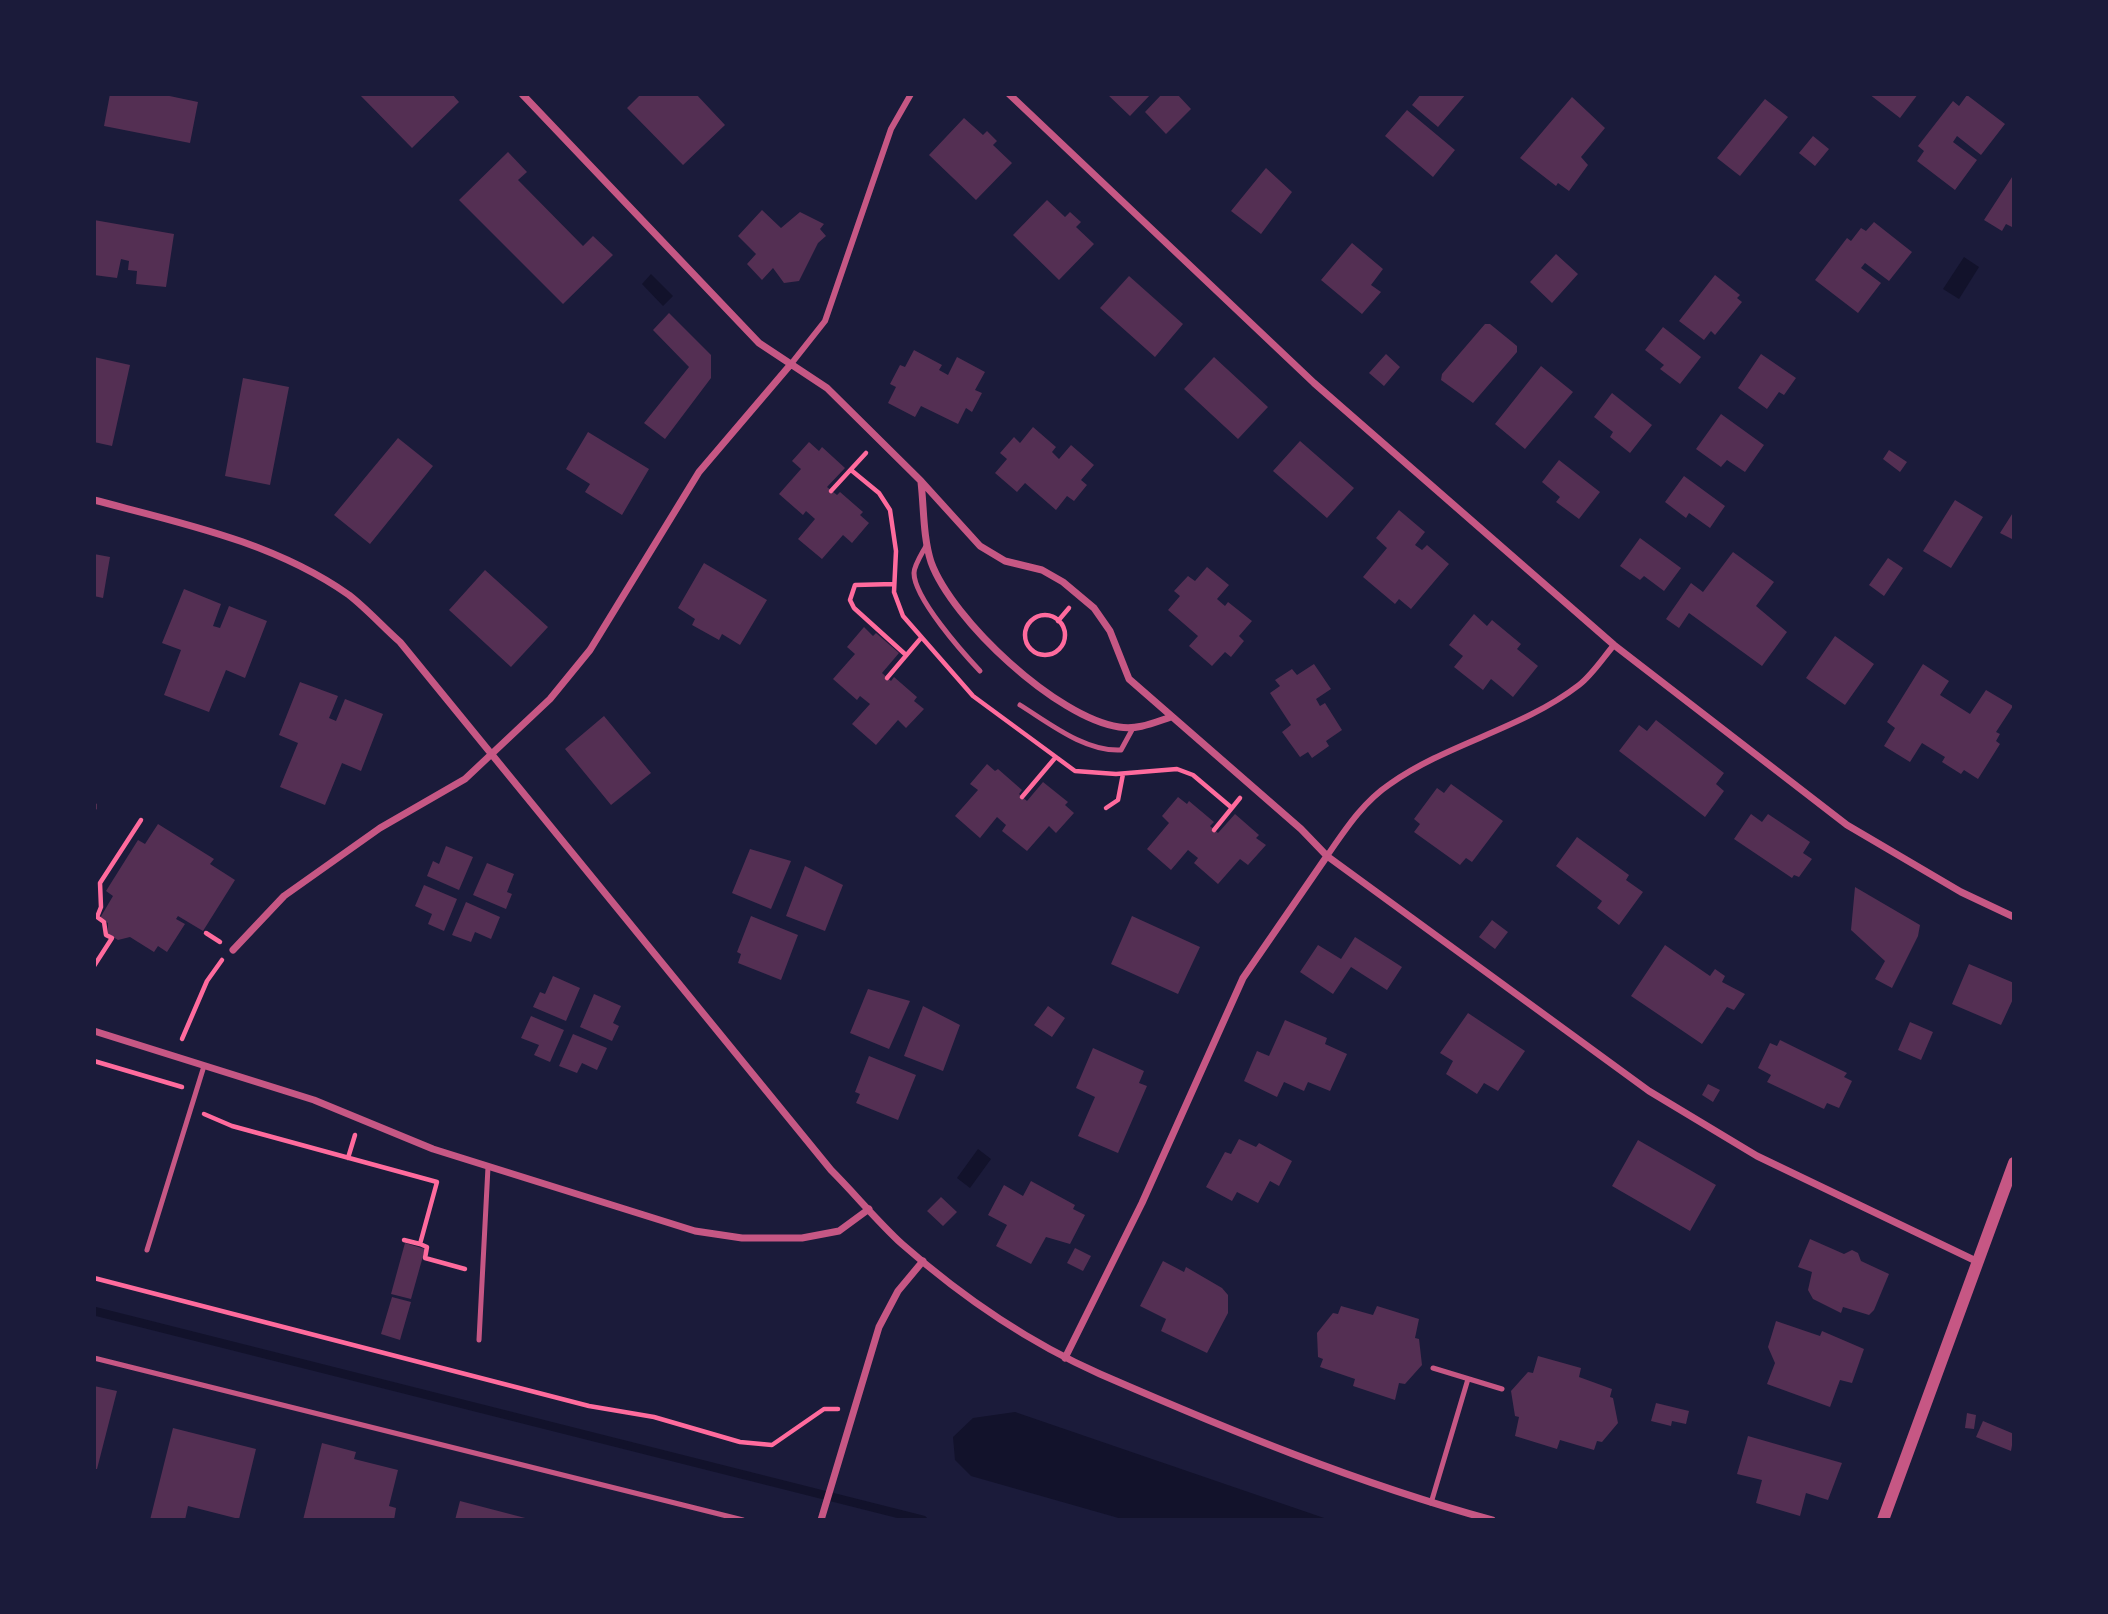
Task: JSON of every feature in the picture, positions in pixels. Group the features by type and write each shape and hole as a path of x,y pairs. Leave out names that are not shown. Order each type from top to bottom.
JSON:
{"street":[{"path":"522,94 759,343 827,388 921,481 980,547 1005,561 1042,570 1080,595 1110,631 1129,679 1301,829 1326,856 1649,1091 1756,1156 1976,1261"},
{"path":"233,950 285,896 380,828 465,779 494,755 550,699 590,650 699,472 825,321 891,129 911,94"},
{"path":"1009,94 1314,383 1614,645 1847,825 1961,892 2014,917"},
{"path":"921,481 927,544 932,563 954,600 982,637 1005,660 1065,705 1116,727 1133,728 1171,717"},
{"path":"94,500 215,532 275,555 348,595 400,642 831,1170 923,1261 1009,1325 1065,1358 1318,1466 1492,1520"},
{"path":"1065,1358 1142,1203 1243,978 1356,815 1388,785 1418,767 1546,708 1581,684 1614,645"},
{"path":"94,1031 314,1100 433,1149 667,1224 741,1238 802,1238 839,1231 869,1209"},
{"path":"1882,1520 1976,1261 2008,1194 2014,1163"},
{"path":"821,1518 853,1409 887,1311 898,1291 923,1261"}],"lane":[{"path":"927,544 913,572 916,582 943,628 980,671"},
{"path":"1020,705 1067,734 1101,749 1121,750 1133,728"},
{"path":"146,1250 204,1066"},
{"path":"479,1340 488,1167"},
{"path":"94,1358 743,1520"},
{"path":"1433,1368 1503,1389"},
{"path":"1431,1503 1468,1379"}],"path":[{"path":"831,491 870,448"},
{"path":"894,584 855,585 850,594 851,604 906,655"},
{"path":"1042,615 1055,618 1065,634 1062,646 1044,655 1032,650 1026,639 1027,626 1042,615"},
{"path":"887,678 921,638"},
{"path":"1023,797 1055,758"},
{"path":"1106,808 1118,800 1123,774"},
{"path":"1214,830 1244,794"},
{"path":"94,966 111,938 106,935 104,922 97,917 102,907 97,883 141,820"},
{"path":"176,1057 206,981 233,950"},
{"path":"94,1061 196,1091"},
{"path":"191,1108 232,1126 437,1182 420,1244"},
{"path":"404,1240 427,1247 425,1258 482,1273"},
{"path":"94,1279 589,1406 654,1417 740,1442 772,1445 824,1409 853,1409"}],"shaded area":[{"path":"1964,257 1979,267 1959,299 1943,289"},
{"path":"651,274 673,296 663,306 642,284"},
{"path":"978,1149 991,1159 970,1188 957,1178"},
{"path":"1015,1412 1327,1519 1122,1519 971,1476 955,1460 953,1437 973,1418"}],"building":[{"path":"110,94 160,94 198,102 190,143 104,126"},
{"path":"359,94 452,94 459,102 412,148"},
{"path":"641,94 696,94 725,125 683,165 627,108"},
{"path":"1107,94 1151,94 1130,116"},
{"path":"1162,94 1177,94 1191,109 1166,134 1145,112"},
{"path":"1421,94 1466,94 1438,127 1412,105"},
{"path":"1869,94 1918,94 1900,118"},
{"path":"1967,95 2005,124 1981,155 1957,136 1953,142 1977,160 1955,190 1917,161 1924,151 1918,146 1953,101 1959,106"},
{"path":"1572,97 1605,128 1581,157 1588,165 1569,191 1558,183 1556,186 1520,158"},
{"path":"1765,99 1788,117 1740,176 1717,158"},
{"path":"1407,110 1455,150 1433,177 1385,136"},
{"path":"964,118 983,135 987,131 997,141 993,145 1012,163 976,200 929,155"},
{"path":"1813,136 1829,149 1815,166 1799,153"},
{"path":"508,152 527,172 518,180 583,246 593,236 613,255 563,304 459,200"},
{"path":"1266,168 1292,192 1261,234 1231,211"},
{"path":"2014,174 2014,228 2006,224 2002,231 1984,220"},
{"path":"1047,200 1065,217 1070,212 1081,222 1076,227 1094,244 1059,280 1013,235"},
{"path":"762,210 781,228 800,212 824,224 820,229 826,236 818,243 799,281 784,283 773,268 762,280 747,264 756,254 738,236"},
{"path":"94,220 174,234 166,287 136,284 137,271 128,270 129,261 121,259 117,278 94,275"},
{"path":"1874,222 1912,252 1889,281 1865,263 1861,268 1881,283 1858,313 1815,280 1847,238 1851,241 1861,228 1866,231"},
{"path":"1352,243 1383,269 1371,285 1381,292 1362,314 1321,280"},
{"path":"1556,254 1578,274 1552,303 1530,282"},
{"path":"1715,275 1740,295 1737,298 1742,302 1715,335 1711,331 1704,340 1679,321"},
{"path":"1129,276 1183,324 1155,357 1100,308"},
{"path":"669,313 711,355 711,378 665,439 644,423 689,367 653,330"},
{"path":"1485,324 1490,324 1517,346 1517,352 1473,403 1441,380 1442,374"},
{"path":"1663,327 1701,357 1680,384 1660,369 1664,365 1645,350"},
{"path":"914,350 942,365 939,370 948,375 957,357 985,372 975,390 982,393 972,412 966,408 958,424 921,406 915,417 888,403 896,387 890,384 900,365 905,367"},
{"path":"1386,354 1400,367 1384,386 1369,373"},
{"path":"1761,354 1796,378 1784,395 1779,392 1767,409 1738,388"},
{"path":"94,357 130,365 112,446 94,442"},
{"path":"1214,357 1268,407 1238,439 1184,389"},
{"path":"1541,366 1573,392 1525,449 1495,424"},
{"path":"243,378 289,387 270,485 225,476"},
{"path":"1612,393 1652,425 1630,453 1610,437 1613,432 1594,417"},
{"path":"1721,414 1764,445 1745,472 1727,460 1721,467 1696,449"},
{"path":"1033,427 1056,447 1052,452 1059,459 1071,445 1094,465 1081,480 1087,485 1074,501 1067,496 1056,510 1025,483 1017,492 995,473 1007,459 1000,453 1014,437 1020,443"},
{"path":"588,432 649,469 622,515 585,492 590,484 566,469"},
{"path":"398,438 433,466 370,544 334,515"},
{"path":"1300,441 1354,488 1327,518 1273,471"},
{"path":"809,442 819,451 822,447 845,468 827,487 837,495 840,492 863,512 860,515 869,523 852,543 843,535 822,559 798,539 815,519 806,511 803,515 779,494 801,469 792,461"},
{"path":"1889,450 1907,462 1900,472 1883,459"},
{"path":"1559,460 1600,492 1579,519 1556,502 1560,497 1542,482"},
{"path":"1684,476 1725,506 1710,528 1689,513 1686,518 1665,502"},
{"path":"1955,500 1983,517 1951,568 1923,551"},
{"path":"1399,510 1425,532 1415,545 1422,550 1427,545 1449,564 1411,609 1399,599 1395,604 1363,577 1387,548 1376,538"},
{"path":"2014,511 2014,540 2000,533"},
{"path":"1640,538 1681,568 1664,591 1644,576 1640,580 1620,566"},
{"path":"1733,552 1774,582 1756,606 1787,632 1762,666 1689,613 1679,628 1666,619 1691,583 1703,592"},
{"path":"94,554 110,557 103,598 94,596"},
{"path":"1888,558 1903,568 1884,596 1869,585"},
{"path":"704,563 767,600 740,645 722,634 719,640 692,625 695,619 678,608"},
{"path":"1207,567 1229,585 1217,599 1225,606 1228,602 1252,621 1239,636 1244,641 1231,657 1225,652 1212,666 1189,646 1198,636 1168,610 1180,596 1174,591 1188,576 1195,581"},
{"path":"485,570 548,627 511,667 449,610"},
{"path":"184,589 221,604 213,626 220,628 229,606 267,621 245,678 226,670 209,712 164,695 181,650 162,643"},
{"path":"1474,614 1487,626 1492,620 1521,644 1517,649 1538,666 1513,697 1491,679 1483,690 1454,667 1463,656 1449,645"},
{"path":"864,627 873,636 876,633 899,653 882,673 891,681 894,677 917,697 914,701 924,709 906,728 898,720 876,745 852,724 870,704 860,696 857,700 833,679 855,654 847,647"},
{"path":"1835,636 1874,664 1845,705 1806,678"},
{"path":"1314,664 1331,689 1316,699 1320,706 1325,703 1342,730 1326,741 1329,746 1312,758 1308,752 1300,757 1282,732 1291,725 1270,693 1280,686 1275,680 1292,669 1297,675"},
{"path":"1923,664 1949,681 1940,695 1970,714 1986,690 2013,706 1996,732 2000,734 1996,741 2000,744 1978,779 1964,770 1961,774 1942,762 1945,757 1922,743 1910,762 1884,746 1895,728 1887,722"},
{"path":"300,682 338,696 329,718 336,721 345,699 383,714 361,771 342,763 325,805 280,787 298,743 279,735"},
{"path":"604,716 651,773 611,805 565,749"},
{"path":"1656,720 1724,773 1716,784 1724,791 1705,817 1619,751 1639,725 1647,731"},
{"path":"987,764 995,771 998,769 1022,790 1019,794 1027,801 1043,782 1068,802 1065,805 1074,813 1056,833 1049,826 1027,851 1002,831 1006,825 997,817 980,838 955,816 978,790 970,784"},
{"path":"1451,784 1503,821 1472,862 1466,858 1460,865 1414,832 1420,824 1414,819 1437,788 1444,793"},
{"path":"1178,797 1187,804 1189,801 1214,822 1210,826 1218,833 1235,814 1259,835 1256,838 1266,845 1248,865 1240,859 1218,884 1194,863 1198,858 1188,850 1171,870 1147,849 1169,823 1162,816"},
{"path":"1751,814 1762,822 1768,814 1810,842 1803,853 1812,859 1799,877 1794,875 1792,878 1734,839"},
{"path":"158,824 214,859 210,864 235,880 203,931 178,916 176,919 185,924 167,952 158,946 154,952 130,937 118,940 108,934 108,923 100,918 113,896 106,891 138,840 145,844"},
{"path":"1577,837 1629,875 1626,880 1643,892 1619,925 1597,908 1602,901 1556,866"},
{"path":"446,846 473,857 459,890 427,876 433,861 439,864"},
{"path":"750,849 791,861 771,909 732,893"},
{"path":"487,863 514,874 507,892 512,894 506,909 473,895"},
{"path":"805,866 843,885 825,931 786,916"},
{"path":"424,885 457,899 444,931 428,924 432,914 415,906"},
{"path":"1855,887 1920,925 1918,936 1892,988 1875,979 1885,961 1851,930"},
{"path":"466,902 500,917 491,939 475,932 471,942 452,935"},
{"path":"751,916 798,935 781,980 738,963 741,954 737,952"},
{"path":"1132,916 1200,947 1178,994 1111,964"},
{"path":"1492,920 1508,932 1495,949 1479,937"},
{"path":"1355,937 1402,967 1387,990 1351,967 1333,994 1300,972 1318,945 1341,959"},
{"path":"1665,945 1710,976 1715,969 1725,976 1722,982 1745,994 1734,1010 1727,1007 1702,1044 1631,996"},
{"path":"1969,964 2014,983 2014,997 2001,1025 1952,1004"},
{"path":"553,976 580,988 566,1021 533,1007 540,992 545,994"},
{"path":"868,989 910,1001 889,1049 850,1033"},
{"path":"594,994 621,1006 613,1023 619,1026 612,1041 580,1027"},
{"path":"923,1006 960,1025 943,1071 904,1056"},
{"path":"1048,1006 1065,1018 1052,1037 1034,1025"},
{"path":"1468,1013 1525,1051 1498,1091 1484,1083 1477,1094 1446,1074 1453,1061 1440,1053"},
{"path":"531,1016 564,1030 550,1062 534,1055 539,1045 521,1038"},
{"path":"1285,1020 1327,1038 1325,1044 1347,1054 1330,1091 1308,1082 1304,1091 1284,1082 1277,1097 1244,1081 1257,1051 1269,1056"},
{"path":"1910,1022 1933,1032 1921,1060 1898,1050"},
{"path":"573,1034 607,1048 597,1070 582,1063 577,1073 559,1066"},
{"path":"1780,1040 1847,1073 1844,1077 1852,1081 1839,1108 1827,1103 1824,1109 1767,1082 1771,1075 1758,1068 1770,1043 1777,1046"},
{"path":"1093,1048 1144,1071 1139,1083 1147,1086 1118,1153 1078,1136 1095,1097 1076,1088"},
{"path":"869,1056 916,1075 898,1120 856,1103 860,1094 855,1092"},
{"path":"1708,1084 1720,1090 1713,1102 1702,1095"},
{"path":"1239,1139 1256,1147 1259,1143 1292,1161 1279,1186 1270,1181 1258,1203 1237,1192 1232,1201 1206,1187 1225,1152 1231,1154"},
{"path":"1638,1140 1716,1185 1690,1231 1612,1186"},
{"path":"1031,1181 1075,1205 1073,1209 1085,1215 1070,1244 1046,1237 1031,1264 996,1246 1007,1225 988,1215 1004,1185 1023,1196"},
{"path":"941,1197 957,1212 943,1226 927,1211"},
{"path":"1810,1239 1844,1254 1852,1250 1858,1253 1861,1261 1889,1274 1874,1310 1869,1315 1843,1307 1841,1313 1813,1299 1808,1290 1812,1272 1798,1267"},
{"path":"405,1243 425,1249 411,1299 391,1294"},
{"path":"1075,1248 1091,1256 1083,1271 1067,1263"},
{"path":"1163,1261 1184,1272 1186,1267 1222,1288 1228,1295 1228,1313 1207,1353 1161,1331 1166,1319 1140,1306"},
{"path":"392,1297 411,1302 400,1340 381,1334"},
{"path":"1341,1306 1373,1315 1377,1306 1419,1319 1415,1338 1419,1339 1422,1365 1405,1384 1399,1383 1395,1400 1353,1386 1355,1379 1320,1367 1323,1359 1318,1357 1317,1333 1333,1313 1338,1314"},
{"path":"1776,1321 1820,1336 1822,1331 1864,1349 1852,1383 1840,1380 1830,1407 1767,1384 1775,1363 1768,1347"},
{"path":"1538,1356 1581,1368 1579,1377 1612,1389 1610,1397 1613,1398 1618,1423 1602,1442 1597,1441 1594,1450 1560,1440 1557,1449 1515,1436 1519,1417 1515,1416 1511,1391 1528,1372 1533,1373"},
{"path":"94,1386 117,1391 97,1469 94,1469"},
{"path":"1656,1403 1689,1411 1686,1424 1672,1421 1671,1426 1651,1421"},
{"path":"1967,1413 1976,1415 1974,1429 1965,1428"},
{"path":"1983,1421 2014,1434 2011,1451 1976,1437"},
{"path":"173,1428 256,1449 239,1519 188,1506 185,1520 150,1520"},
{"path":"1748,1436 1842,1463 1828,1500 1806,1493 1800,1516 1756,1503 1762,1480 1737,1474"},
{"path":"322,1443 356,1452 354,1459 398,1470 389,1506 396,1508 394,1520 303,1520"},
{"path":"460,1501 529,1519 529,1520 455,1520"}],"waterway":[{"path":"94,1311 923,1520"}]}
